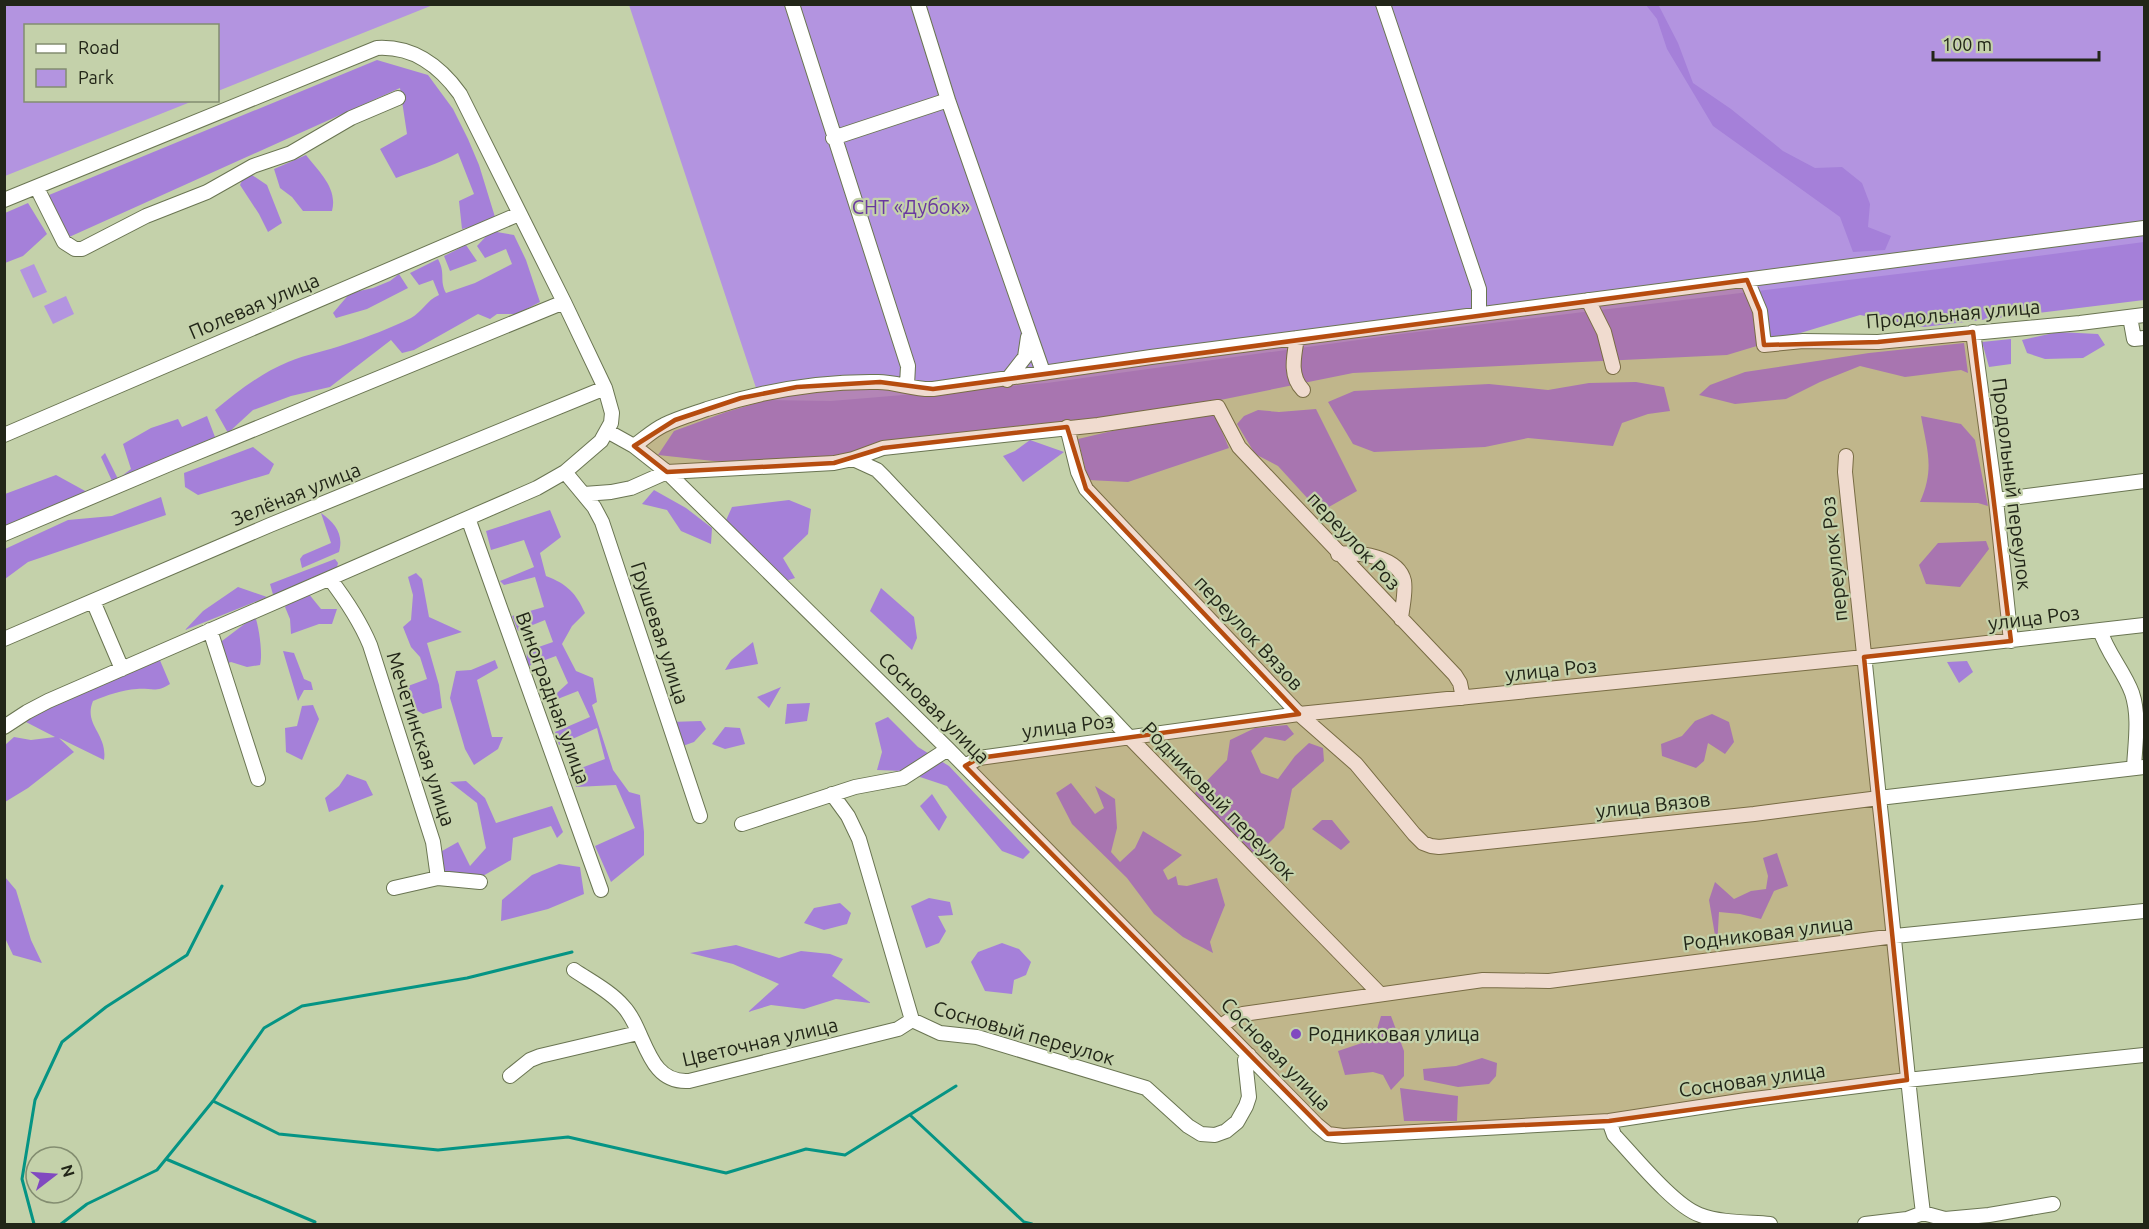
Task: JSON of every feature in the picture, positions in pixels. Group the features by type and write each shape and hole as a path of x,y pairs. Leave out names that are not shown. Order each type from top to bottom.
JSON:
{"street":[{"path":"792,4 833,138 908,366 907,385"},
{"path":"918,4 948,100 1042,372"},
{"path":"1383,4 1479,289 1479,314"},
{"path":"4,200 361,53 377,48 394,47 428,62 451,81 460,94 605,388 612,413 608,431 601,441 566,472 537,488 37,706 4,727"},
{"path":"37,188 64,242 75,249 82,249 146,216 207,192 253,166 291,153 351,118 398,98"},
{"path":"833,138 948,100"},
{"name":"Полевая улица","path":"4,435 519,214"},
{"path":"634,446 661,426 675,420 741,398 769,392 848,382 880,382 907,385 924,390 933,389 1297,338 2145,228"},
{"name":"Продольная улица","path":"1747,280 1760,311 1764,345 1803,341 1878,342 2145,315"},
{"path":"1588,300 1604,332 1613,367"},
{"path":"4,534 564,302"},
{"path":"2130,316 2134,339 2145,338"},
{"name":"Продольный переулок","path":"1973,332 2012,640"},
{"path":"1007,380 1025,357 1029,334"},
{"path":"1297,338 1294,361 1295,378 1303,390"},
{"name":"Зелёная улица","path":"4,639 270,525 605,388"},
{"name":"переулок Роз","path":"1066,428 1218,407 1239,447 1455,675 1460,683 1463,699"},
{"path":"584,494 631,488 667,472 834,463 883,448 1066,428"},
{"name":"переулок Вязов","path":"1066,428 1078,472 1086,489 1299,714 1356,764 1414,834 1431,846"},
{"name":"Сосновая улица","path":"608,431 634,446 667,472 965,766 1328,1134 1343,1136 1609,1120 1906,1080 2145,1055"},
{"name":"переулок Роз","path":"1846,456 1845,472 1879,798"},
{"name":"Родниковый переулок","path":"852,459 877,470 885,478 1130,738 1380,993"},
{"name":"Грушевая улица","path":"566,472 602,522 700,816"},
{"path":"1996,500 2145,481"},
{"name":"Виноградная улица","path":"468,518 601,890"},
{"path":"1338,554 1359,554 1393,565 1404,582 1401,619"},
{"name":"Мечетинская улица","path":"330,579 348,602 370,645 433,842 438,878"},
{"path":"93,601 122,669"},
{"name":"улица Роз","path":"965,766 979,758 1299,714 1864,657 2145,625"},
{"path":"210,630 258,780"},
{"path":"2100,630 2106,647 2131,692 2135,707 2139,768"},
{"path":"742,824 832,794 868,784 903,778 948,749"},
{"name":"улица Вязов","path":"1431,846 1742,815 2139,768"},
{"name":"Сосновый переулок","path":"832,794 851,822 859,839 912,1020 940,1033 977,1037 1138,1085 1153,1093 1188,1126 1208,1135 1226,1131 1237,1122 1246,1106 1249,1097 1245,1060 1249,1055"},
{"path":"1879,798 1895,936 1906,1080 1923,1213"},
{"path":"394,888 438,878 480,882"},
{"name":"Родниковая улица","path":"1221,1026 1243,1014 1483,980 1549,981 1895,936 2145,911"},
{"name":"Цветочная улица","path":"574,970 625,1007 655,1066 670,1079 680,1082 898,1029 912,1020"},
{"path":"510,1076 530,1060 540,1056 638,1033"},
{"path":"1609,1120 1614,1135 1681,1205 1699,1215 1770,1224"},
{"path":"1865,1224 1907,1219 1923,1213 1945,1219 1989,1215 2053,1204"}],"highlighted area":[{"path":"1747,280 1760,311 1764,345 1878,342 1973,332 2011,641 1864,657 1907,1080 1609,1121 1328,1134 965,766 979,758 1299,714 1086,489 1067,427 883,448 834,463 667,472 634,446 675,420 741,398 797,387 880,382 933,389"}],"green space":[{"path":"5,4 433,4 219,91 219,24 24,24 24,102 190,102 5,176"},
{"name":"СНТ «Дубок»","path":"629,5 2144,5 2144,262 769,427"},
{"path":"34,264 47,292 33,298 20,270"},
{"path":"66,296 74,314 53,324 44,306"}],"shaded area":[{"path":"1646,5 1659,6 1678,43 1693,83 1731,109 1783,151 1815,168 1842,167 1862,183 1870,204 1868,227 1891,236 1885,250 1853,252 1840,217 1713,126 1667,49 1657,19"},
{"path":"377,60 428,75 453,109 468,139 479,165 495,217 479,225 462,229 459,201 474,194 458,153 396,178 380,149 407,134 400,88 67,238 45,204 49,195"},
{"path":"306,155 330,188 332,211 303,211 292,197 280,188 274,169"},
{"path":"246,171 267,185 282,223 268,232 240,185"},
{"path":"28,203 47,234 23,256 5,263 5,213"},
{"path":"491,231 514,235 526,260 540,302 517,314 497,314 490,319 478,314 414,350 402,353 391,340 330,387 291,396 253,410 228,433 215,410 259,377 295,359 354,341 403,322 439,295 433,280 419,285 410,273 438,259 446,293 475,283 512,264 506,249 485,258 477,246"},
{"path":"2144,242 2144,300 1924,327 1860,315 1727,355 1353,373 1171,410 990,429 797,470 658,455 674,431 767,400 831,401 1047,383 1401,334"},
{"path":"466,245 477,261 450,271 444,256"},
{"path":"399,274 408,288 367,309 336,318 333,313 350,293 373,288 390,281"},
{"path":"2058,332 2098,334 2105,345 2083,358 2045,359 2027,353 2022,340"},
{"path":"2011,339 2011,364 1989,367 1982,342"},
{"path":"1964,343 1968,373 1961,370 1905,377 1860,366 1786,399 1735,404 1699,395 1710,385 1745,372 1869,353"},
{"path":"1636,382 1664,387 1670,411 1648,414 1622,423 1613,446 1528,438 1485,447 1374,452 1353,444 1328,402 1354,391 1489,384 1548,390 1589,383"},
{"path":"1316,409 1357,491 1320,512 1278,466 1255,454 1237,424 1244,416 1258,410 1279,412"},
{"path":"1215,415 1229,448 1128,482 1088,480 1078,439 1129,427"},
{"path":"207,416 215,437 183,454 5,533 5,494 56,475 87,492 112,481 101,457 105,453 118,479 131,469 123,444 151,428 178,419 182,427"},
{"path":"1921,416 1961,424 1975,440 1988,506 1978,503 1920,502 1925,490 1928,469"},
{"path":"1030,440 1064,452 1023,482 1003,456 1015,451"},
{"path":"253,447 274,464 269,474 198,495 185,487 184,473"},
{"path":"654,490 686,508 712,528 711,544 681,531 667,510 642,504"},
{"path":"161,497 166,515 28,562 5,579 5,549 68,520 112,516"},
{"path":"789,500 811,509 808,534 783,558 795,578 779,583 723,527 732,507"},
{"path":"550,510 561,537 540,553 546,576 560,582 570,590 585,613 572,626 562,644 576,671 593,678 597,702 592,705 613,770 629,792 640,795 644,855 611,882 595,846 635,828 616,785 576,787 573,771 605,759 597,728 559,745 555,732 590,717 578,691 545,704 568,683 556,656 526,667 527,651 553,642 545,620 518,631 512,616 544,607 535,577 504,585 500,581 534,567 524,540 491,550 486,531"},
{"path":"321,513 339,534 339,552 302,568 300,559 303,555 331,543"},
{"path":"1986,541 1989,549 1960,587 1926,584 1919,565 1938,543"},
{"path":"335,559 338,563 336,571 274,598 270,584"},
{"path":"416,573 422,579 429,617 462,632 427,643 439,685 442,708 423,714 413,708 408,686 427,679 420,657 411,647 403,627 411,620 413,595 408,577"},
{"path":"238,587 267,597 185,630 203,611"},
{"path":"881,588 914,617 917,638 912,650 870,611"},
{"path":"308,593 321,609 337,609 332,624 319,624 291,634 290,619 285,607 292,599"},
{"path":"255,616 260,641 260,665 247,667 231,662 226,664 218,644"},
{"path":"753,642 758,664 725,670 731,660"},
{"path":"283,651 294,653 304,679 311,682 313,690 304,690 298,701"},
{"path":"159,658 170,684 157,689 120,692 93,701 91,717 103,743 104,760 59,738 74,752 28,788 5,802 5,745 14,737 31,740 55,737 26,722 52,703"},
{"path":"495,660 498,668 477,680 492,737 503,737 498,749 474,765 465,749 450,698 456,671 471,670"},
{"path":"1967,661 1973,672 1959,683 1947,662"},
{"path":"781,687 769,708 757,697"},
{"path":"810,703 807,721 785,724 787,704"},
{"path":"313,705 319,719 302,760 286,752 285,728 297,726 302,706"},
{"path":"1712,714 1729,722 1734,742 1725,754 1708,743 1704,761 1696,768 1662,756 1661,744 1682,736 1695,721"},
{"path":"888,717 918,747 949,766 1030,852 1023,859 1002,851 947,786 902,771 877,770 882,752 875,723"},
{"path":"701,721 706,729 694,742 677,748 669,722"},
{"path":"1287,725 1294,734 1285,741 1265,737 1251,751 1261,773 1278,779 1295,756 1309,743 1323,748 1324,761 1292,789 1284,828 1254,858 1194,794 1227,760 1230,740 1255,728"},
{"path":"725,727 740,728 745,744 725,749 712,744"},
{"path":"347,774 366,781 373,795 329,812 325,798 339,786"},
{"path":"466,781 485,798 496,823 552,806 563,832 557,838 551,826 513,838 511,860 474,881 448,878 435,855 458,842 470,866 486,848 477,803 450,782"},
{"path":"1071,783 1095,814 1104,808 1095,786 1115,799 1117,828 1111,852 1120,862 1135,848 1143,831 1182,855 1163,870 1168,880 1176,876 1178,885 1187,886 1217,878 1225,905 1210,942 1213,953 1183,937 1154,914 1127,878 1072,824 1056,793"},
{"path":"932,794 947,817 939,831 920,806"},
{"path":"1322,820 1332,820 1350,842 1341,850 1312,829"},
{"path":"1777,853 1788,886 1774,891 1761,919 1719,912 1717,947 1709,900 1715,882 1734,899 1751,891 1766,889 1768,876 1763,858"},
{"path":"559,864 580,867 584,894 548,909 501,921 502,900 532,875"},
{"path":"5,877 16,890 31,940 42,963 13,955 5,938"},
{"path":"929,898 950,902 953,915 938,916 946,931 939,943 926,948 911,906"},
{"path":"840,903 851,913 847,924 824,930 804,923 814,908"},
{"path":"1002,943 1019,949 1031,962 1026,975 1014,980 1012,994 985,991 971,962 978,952"},
{"path":"736,945 779,958 801,951 830,954 843,959 832,976 871,1003 836,999 804,1009 771,1005 748,1012 779,984 733,964 690,953"},
{"path":"1381,1016 1391,1016 1404,1051 1404,1076 1391,1090 1383,1075 1373,1072 1345,1075 1338,1051 1374,1039"},
{"path":"1482,1058 1497,1063 1496,1076 1489,1084 1458,1087 1424,1080 1423,1069 1456,1066"},
{"path":"1400,1088 1458,1096 1457,1121 1404,1121"}],"waterway":[{"path":"34,1224 22,1179 35,1100 62,1042 106,1007 187,955 222,886"},
{"path":"61,1224 87,1204 157,1170 213,1101 264,1028 302,1006 467,978 572,952"},
{"path":"213,1101 279,1134 438,1150 568,1137 726,1173 806,1149 845,1155 956,1086"},
{"path":"910,1115 1024,1222 1032,1224"},
{"path":"166,1159 315,1222"}],"place":[{"name":"Родниковая улица","path":"1296,1034"}]}
